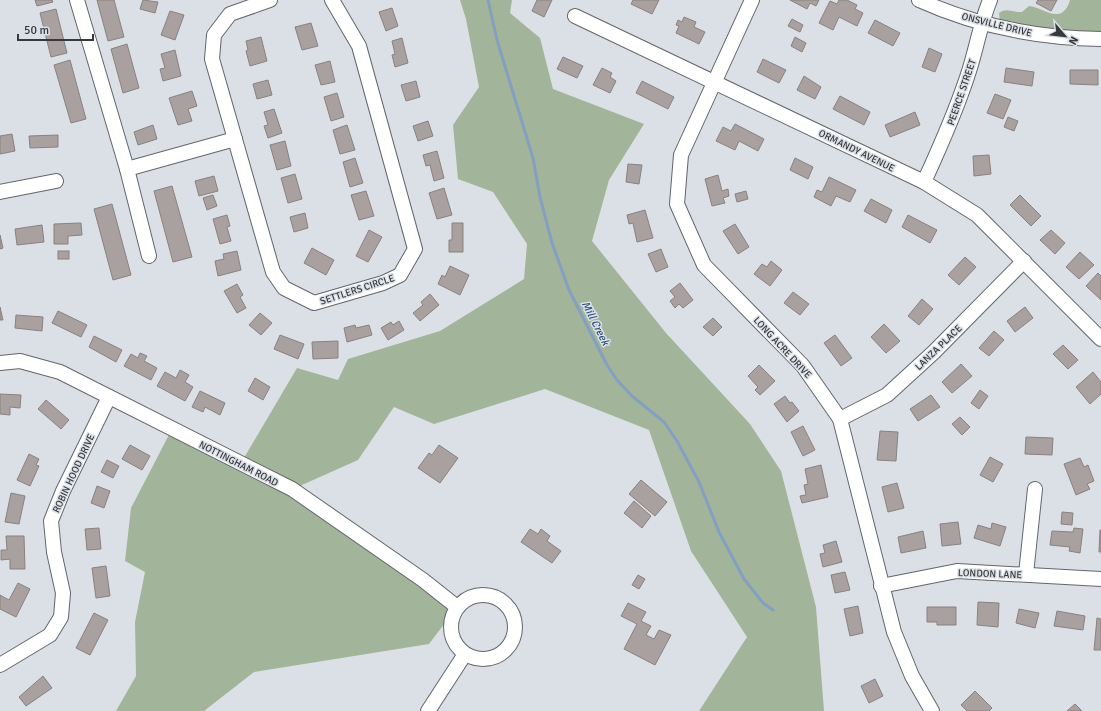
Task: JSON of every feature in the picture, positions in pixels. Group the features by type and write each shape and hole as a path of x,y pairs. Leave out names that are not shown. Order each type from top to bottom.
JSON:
{"street":[{"path":"77,0 126,169 149,256"},
{"name":"SETTLERS CIRCLE","path":"270,0 230,14 214,35 212,59 273,272 284,288 314,303 383,283 400,275 415,249 359,46 332,0"},
{"name":"LONG ACRE DRIVE","path":"752,0 680,156 677,204 704,265 803,366 840,419 881,586 894,632 912,676 932,711"},
{"name":"ONSVILLE DRIVE","path":"920,0 981,22 1032,34 1101,39"},
{"name":"PEERCE STREET","path":"924,182 947,131 970,68 981,22 990,0"},
{"name":"ORMANDY AVENUE","path":"575,16 924,182 978,215 1101,339"},
{"path":"126,169 235,139"},
{"path":"0,192 56,181"},
{"name":"LANZA PLACE","path":"840,419 887,395 934,352 1024,261"},
{"name":"NOTTINGHAM ROAD","path":"0,363 20,361 60,372 292,489 424,580 457,607"},
{"name":"ROBIN HOOD DRIVE","path":"0,665 50,635 61,617 63,593 54,552 51,521 63,490 109,396"},
{"path":"1026,574 1035,489"},
{"name":"LONDON LANE","path":"881,586 957,571 1101,578"},
{"path":"491,595 506,603 515,619 515,635 506,651 492,659 480,660 465,654 454,642 451,621 457,607 463,601 472,596 491,595"},
{"path":"428,711 465,654"}],"green space":[{"path":"460,0 512,0 510,13 540,38 553,89 644,124 609,180 592,241 666,333 750,424 781,471 816,607 824,711 699,711 747,637 691,551 649,430 545,389 434,424 394,407 358,460 293,489 457,607 429,644 254,672 204,711 116,711 136,676 135,622 145,572 125,561 131,508 172,429 241,463 297,368 338,380 348,359 440,331 524,279 527,244 493,192 458,179 453,125 479,87 466,19"},
{"path":"1070,0 1101,0 1101,34 1083,34 1000,22 999,13 1005,10 1022,12 1029,6 1052,14 1057,14 1067,8"}],"building":[{"path":"35,0 52,0 53,2 37,6"},
{"path":"97,0 114,0 124,37 108,41"},
{"path":"143,0 158,2 155,13 140,9"},
{"path":"537,0 552,0 544,17 532,11"},
{"path":"633,0 659,0 652,14 631,4"},
{"path":"790,0 819,0 816,6 810,3 807,9"},
{"path":"839,0 847,0 857,5 855,9 863,13 857,26 839,17 833,30 819,23 830,1 837,4"},
{"path":"1038,0 1057,0 1051,11 1036,3"},
{"path":"392,8 398,26 386,31 379,12"},
{"path":"56,9 67,53 51,57 40,13"},
{"path":"170,11 184,15 175,40 161,35"},
{"path":"684,17 696,22 694,27 705,32 699,44 676,33 679,26 676,25 678,20 682,22"},
{"path":"792,19 803,25 800,32 788,26"},
{"path":"875,20 900,33 893,46 868,33"},
{"path":"311,23 318,46 302,50 295,27"},
{"path":"261,37 267,61 250,66 246,51 248,50 246,41"},
{"path":"795,37 806,43 802,52 791,46"},
{"path":"402,38 408,63 395,67 392,55 395,54 392,41"},
{"path":"127,44 139,88 123,93 111,49"},
{"path":"929,48 942,54 935,72 922,67"},
{"path":"175,50 181,76 163,81 160,69 165,68 161,54"},
{"path":"563,57 583,66 577,78 557,69"},
{"path":"763,59 786,70 779,83 757,72"},
{"path":"70,60 86,119 71,123 54,65"},
{"path":"330,61 335,82 321,85 315,65"},
{"path":"602,68 612,73 610,77 616,81 610,93 593,85"},
{"path":"1006,68 1034,72 1032,86 1004,82"},
{"path":"1070,70 1098,70 1098,85 1070,84"},
{"path":"804,76 821,87 815,99 797,90"},
{"path":"268,80 272,95 257,99 253,84"},
{"path":"416,81 420,97 406,101 401,85"},
{"path":"642,81 674,97 668,109 636,93"},
{"path":"192,91 197,106 188,109 192,121 178,125 169,98"},
{"path":"337,93 344,117 331,121 324,97"},
{"path":"995,94 1011,100 1003,119 987,113"},
{"path":"840,96 870,112 864,125 833,109"},
{"path":"274,109 282,133 268,138 264,126 268,125 264,112"},
{"path":"915,112 920,125 890,137 885,125"},
{"path":"1008,117 1018,121 1014,131 1004,127"},
{"path":"428,121 433,136 418,141 413,126"},
{"path":"735,124 764,139 758,151 739,141 735,150 716,141 723,127 731,131"},
{"path":"153,125 157,139 138,145 134,132"},
{"path":"347,125 355,150 340,154 333,130"},
{"path":"12,134 15,151 0,154 0,136"},
{"path":"58,135 58,147 30,148 29,136"},
{"path":"285,141 291,166 277,170 270,145"},
{"path":"437,151 444,178 434,181 430,165 426,166 423,155"},
{"path":"989,155 991,174 974,176 973,156"},
{"path":"355,158 363,183 350,187 343,162"},
{"path":"795,158 813,167 808,179 790,170"},
{"path":"628,164 642,165 639,184 626,182"},
{"path":"295,174 302,199 288,203 281,178"},
{"path":"718,175 722,191 728,189 729,196 723,198 725,203 712,206 705,179"},
{"path":"214,176 218,191 199,196 195,181"},
{"path":"829,177 856,190 850,202 836,196 831,206 814,197 817,190 822,192"},
{"path":"172,186 192,257 173,262 154,191"},
{"path":"444,188 452,215 437,219 429,193"},
{"path":"366,191 374,216 359,220 351,195"},
{"path":"746,191 748,199 737,202 735,194"},
{"path":"213,195 217,206 207,210 203,198"},
{"path":"1020,195 1041,216 1031,226 1010,205"},
{"path":"871,199 892,210 886,223 864,211"},
{"path":"112,204 131,275 113,280 94,209"},
{"path":"645,210 653,238 637,242 633,223 629,224 627,215"},
{"path":"305,213 308,228 294,232 290,217"},
{"path":"227,215 230,226 227,227 231,241 220,244 213,219"},
{"path":"908,215 937,230 930,243 902,227"},
{"path":"81,223 82,235 68,236 68,244 54,244 54,224"},
{"path":"452,223 463,223 463,252 449,252 449,240 452,240"},
{"path":"735,224 749,247 738,254 723,231"},
{"path":"42,225 44,242 17,245 15,229"},
{"path":"369,230 382,237 368,262 356,256"},
{"path":"1051,230 1065,243 1055,254 1040,240"},
{"path":"0,235 3,248 0,249"},
{"path":"312,248 334,260 326,275 304,263"},
{"path":"661,249 668,267 656,272 648,254"},
{"path":"58,251 69,251 69,259 58,259"},
{"path":"237,251 241,270 218,276 215,261 224,259 223,254"},
{"path":"1080,252 1094,265 1079,279 1066,267"},
{"path":"965,257 976,267 959,285 948,275"},
{"path":"771,261 782,270 770,286 754,274 762,264 767,267"},
{"path":"450,266 469,275 460,295 438,284 442,275 445,277"},
{"path":"1098,273 1101,276 1101,300 1086,286"},
{"path":"680,283 693,300 683,308 679,304 675,308 670,301 675,297 670,291"},
{"path":"237,284 243,295 240,297 246,308 237,313 224,291"},
{"path":"793,292 809,304 800,315 784,303"},
{"path":"430,294 439,305 420,321 413,313 423,305 421,302"},
{"path":"922,299 933,309 919,325 908,316"},
{"path":"0,307 3,320 0,320"},
{"path":"1025,307 1033,318 1015,332 1007,321"},
{"path":"58,311 87,325 81,337 52,323"},
{"path":"260,313 272,323 261,335 249,325"},
{"path":"16,315 43,317 42,331 15,328"},
{"path":"713,318 722,327 713,336 703,327"},
{"path":"399,321 404,330 388,340 381,328 391,322 393,325"},
{"path":"884,324 900,341 886,353 871,337"},
{"path":"355,325 356,328 369,325 372,335 347,342 344,328"},
{"path":"994,331 1004,340 989,356 979,348"},
{"path":"280,335 304,344 298,359 274,349"},
{"path":"835,335 852,358 841,366 824,343"},
{"path":"94,336 122,350 116,362 89,347"},
{"path":"338,341 338,358 313,359 312,342"},
{"path":"1063,345 1078,360 1068,369 1053,354"},
{"path":"140,353 147,356 144,361 157,368 151,380 124,366 131,354 138,358"},
{"path":"961,364 972,376 952,393 942,382"},
{"path":"759,365 775,381 760,395 755,390 758,387 748,376"},
{"path":"180,370 189,375 185,382 193,387 185,401 157,386 165,372 176,378"},
{"path":"1093,372 1101,382 1101,394 1090,404 1076,387"},
{"path":"255,378 270,387 263,400 248,391"},
{"path":"980,390 988,396 979,409 971,403"},
{"path":"200,391 225,403 220,415 205,407 203,412 192,407"},
{"path":"0,394 21,395 20,408 10,407 10,415 0,414"},
{"path":"931,395 940,407 918,421 910,409"},
{"path":"785,396 799,411 787,422 774,404"},
{"path":"46,400 69,420 61,429 38,409"},
{"path":"960,417 970,427 962,435 952,424"},
{"path":"803,426 815,450 803,456 791,432"},
{"path":"880,431 898,432 896,461 877,460"},
{"path":"1026,437 1053,438 1052,455 1025,454"},
{"path":"130,445 150,456 142,470 122,459"},
{"path":"439,445 458,458 440,483 418,468 429,453 432,455"},
{"path":"29,454 39,459 36,465 39,466 30,486 17,480"},
{"path":"990,457 1003,464 993,482 980,475"},
{"path":"1080,458 1084,467 1088,465 1094,481 1087,484 1090,489 1076,495 1064,464"},
{"path":"107,460 119,466 113,478 101,472"},
{"path":"821,465 828,497 802,503 800,496 806,495 804,485 808,484 805,469"},
{"path":"641,480 667,502 655,516 629,494"},
{"path":"897,483 904,508 888,512 882,487"},
{"path":"97,486 110,491 104,508 91,503"},
{"path":"11,493 25,496 19,524 5,522"},
{"path":"634,501 651,516 642,528 624,513"},
{"path":"1062,512 1073,513 1072,525 1061,524"},
{"path":"958,522 961,544 942,546 940,524"},
{"path":"992,523 1006,527 1000,546 974,538 978,525 991,529"},
{"path":"99,528 101,549 87,550 85,529"},
{"path":"1074,528 1083,529 1080,553 1069,551 1070,547 1050,545 1052,531 1073,532"},
{"path":"530,529 538,534 541,529 550,536 547,541 561,551 552,563 521,542"},
{"path":"1100,530 1101,552 1099,552"},
{"path":"923,531 926,548 901,553 898,537"},
{"path":"6,536 24,536 25,569 10,569 10,559 1,560 1,550 7,550"},
{"path":"836,541 842,562 823,567 820,554 825,553 823,545"},
{"path":"106,566 110,596 96,598 92,568"},
{"path":"845,572 850,590 835,593 831,575"},
{"path":"638,575 645,579 639,589 632,585"},
{"path":"18,583 30,589 16,617 0,609 0,595 9,600"},
{"path":"978,602 999,603 998,627 977,625"},
{"path":"628,603 646,612 641,621 651,626 646,635 654,639 659,630 671,635 655,665 624,649 637,624 621,616"},
{"path":"858,606 863,633 850,636 844,609"},
{"path":"927,607 956,607 956,625 937,625 937,622 927,622"},
{"path":"1019,609 1039,613 1035,628 1016,623"},
{"path":"1057,611 1085,616 1083,630 1054,626"},
{"path":"94,613 108,620 90,655 76,648"},
{"path":"1097,618 1101,619 1101,650 1094,650"},
{"path":"43,676 52,688 26,706 19,697"},
{"path":"875,679 883,696 869,703 861,686"},
{"path":"975,691 992,708 989,711 967,711 961,705"},
{"path":"1075,704 1082,711 1067,711"}],"waterway":[{"name":"Mill Creek","path":"488,0 497,40 533,158 540,197 552,243 569,290 607,365 617,380 632,396 664,422 677,441 699,482 719,532 744,579 763,603 773,610"}]}
